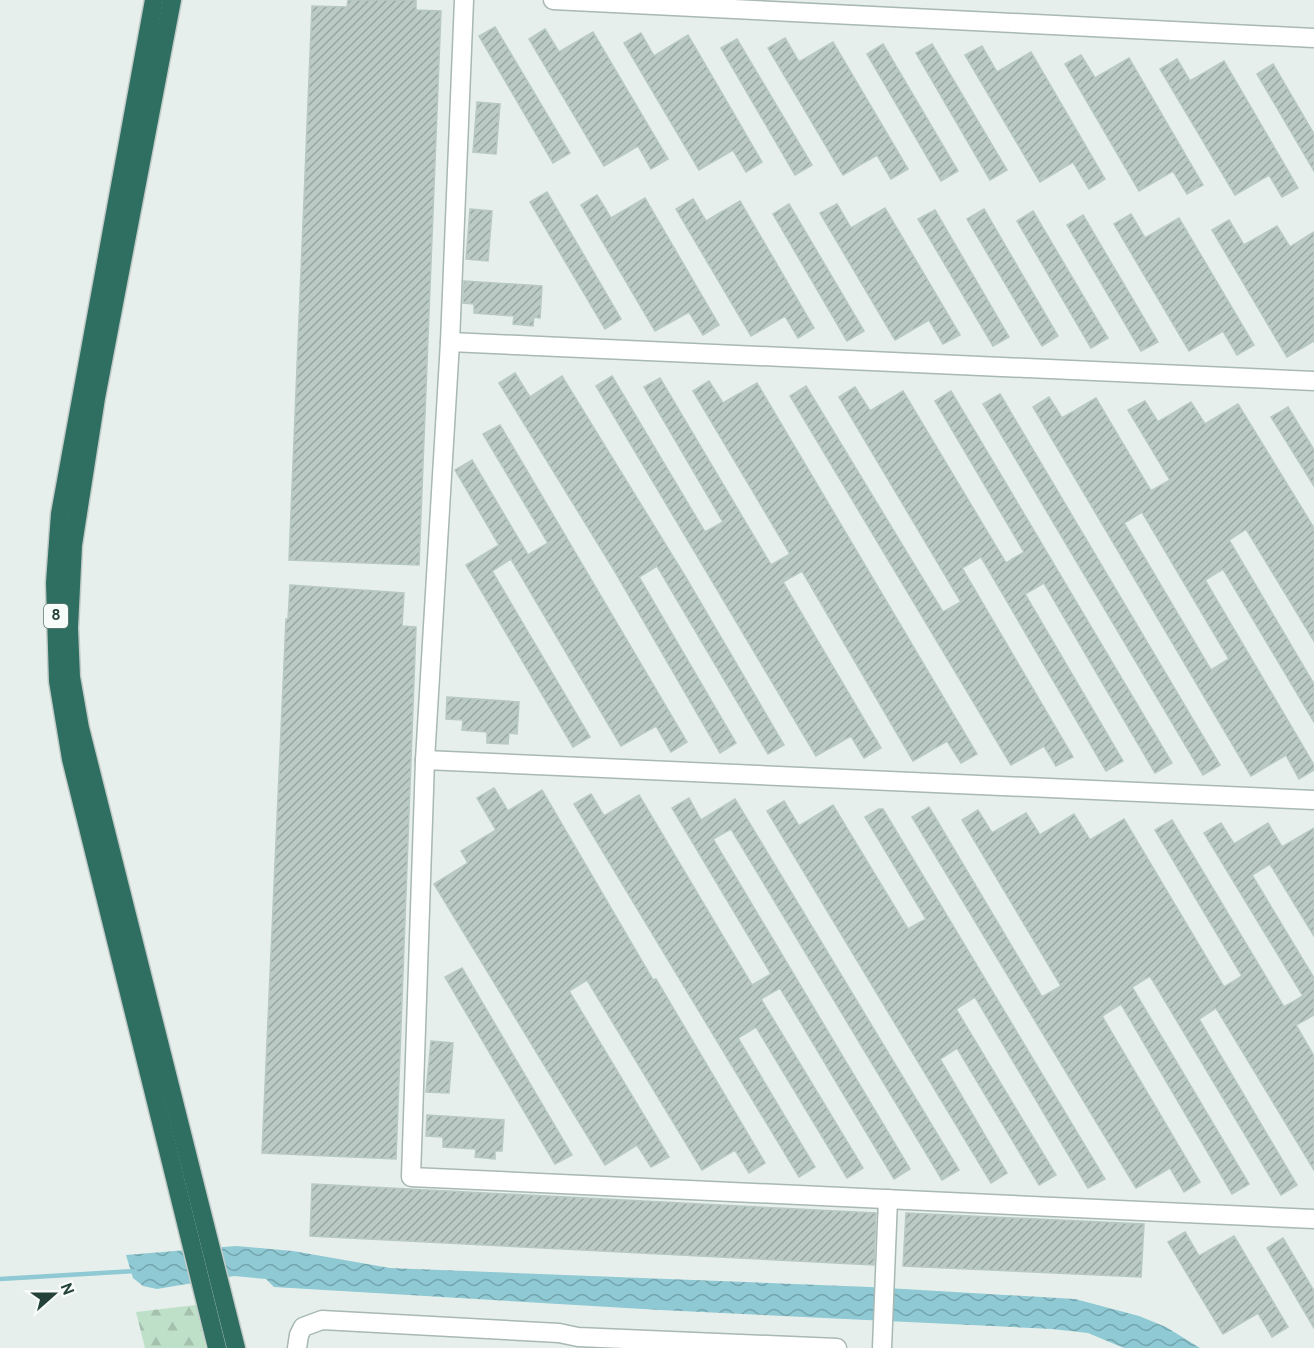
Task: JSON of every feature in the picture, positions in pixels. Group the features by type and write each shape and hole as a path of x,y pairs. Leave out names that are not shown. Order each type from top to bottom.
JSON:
{"highway":[{"name":"8","path":"154,0 60,514 55,583 58,681 71,759 196,1223 224,1299 236,1348"},
{"name":"8","path":"172,0 96,398 73,545 69,628 71,677 80,728 196,1223 206,1303 217,1348"}],"lane":[{"path":"464,0 450,342 425,760 411,1177 1314,1219"},
{"path":"553,0 1314,38"},
{"path":"450,342 1314,381"},
{"path":"425,760 1314,800"},
{"path":"882,1348 888,1199"},
{"path":"297,1348 303,1327 322,1320 559,1333 578,1337 837,1348"}],"green space":[{"path":"196,1305 206,1348 145,1348 136,1312"}],"water":[{"path":"236,1246 293,1251 390,1268 870,1287 1075,1299 1139,1316 1166,1327 1200,1348 1124,1348 1088,1333 1052,1329 660,1310 274,1287 266,1279 234,1276 157,1289 143,1286 133,1278 126,1255"}],"building":[{"path":"348,0 416,0 416,10 441,11 419,565 289,560 312,6 347,7"},
{"path":"495,27 570,153 553,163 479,36"},
{"path":"545,29 559,52 593,32 668,159 651,169 638,146 604,166 529,39"},
{"path":"641,33 654,56 688,35 762,162 746,172 733,150 699,170 624,43"},
{"path":"785,38 799,62 833,42 908,169 891,179 877,155 843,175 768,48"},
{"path":"737,39 812,165 795,175 721,48"},
{"path":"883,44 958,171 941,181 867,54"},
{"path":"932,44 1007,170 990,180 916,53"},
{"path":"982,46 997,72 1031,52 1105,179 1089,189 1073,162 1040,182 965,55"},
{"path":"1081,55 1095,78 1129,58 1203,185 1187,194 1173,171 1139,191 1065,64"},
{"path":"1177,59 1190,81 1224,61 1298,188 1282,197 1269,175 1235,195 1160,69"},
{"path":"1273,64 1314,134 1314,171 1257,74"},
{"path":"477,102 500,104 496,154 473,152"},
{"path":"547,192 621,319 605,329 530,202"},
{"path":"597,195 611,218 645,198 719,325 703,335 689,312 655,331 581,205"},
{"path":"693,199 706,221 740,201 814,328 798,338 785,316 751,336 676,209"},
{"path":"789,204 864,331 847,341 773,214"},
{"path":"837,204 851,228 885,208 960,335 943,344 929,320 895,340 820,213"},
{"path":"470,209 492,211 488,261 466,259"},
{"path":"984,209 1058,336 1042,346 967,219"},
{"path":"935,210 1009,337 993,346 918,219"},
{"path":"1033,211 1108,338 1091,348 1017,221"},
{"path":"1131,214 1145,238 1179,218 1254,345 1237,355 1223,331 1189,351 1114,224"},
{"path":"1083,215 1158,342 1141,351 1067,225"},
{"path":"1229,220 1244,245 1277,226 1290,247 1314,232 1314,341 1287,357 1212,230"},
{"path":"464,281 542,286 540,318 534,317 533,326 513,324 514,316 474,313 474,304 463,303"},
{"path":"515,373 530,397 562,376 685,576 784,745 768,754 657,566 639,577 736,743 720,753 614,570 499,383"},
{"path":"612,376 705,532 723,522 644,387 660,378 771,565 790,554 693,391 709,381 723,403 757,383 977,754 961,763 947,741 913,761 802,571 783,582 881,748 864,758 851,736 816,756 596,386"},
{"path":"806,386 943,612 961,602 839,397 855,387 870,411 903,391 1006,563 1024,552 935,401 951,391 1172,763 1155,773 1044,583 1025,594 1123,761 1106,771 981,557 962,568 1073,757 1056,766 1044,746 1011,765 790,396"},
{"path":"1000,394 1220,765 1203,775 983,404"},
{"path":"1049,397 1062,418 1096,398 1151,491 1170,480 1128,410 1145,401 1158,422 1191,402 1205,424 1238,404 1314,528 1314,641 1246,529 1229,540 1314,684 1314,722 1223,569 1205,580 1314,765 1314,770 1299,779 1286,755 1251,776 1033,407","holes":["1142,512 1229,659 1211,670 1124,523"]},
{"path":"1288,407 1314,450 1314,486 1271,417"},
{"path":"500,425 687,742 671,752 656,726 621,746 511,559 492,571 590,737 573,747 466,565 499,545 455,470 472,460 528,555 548,543 483,434"},
{"path":"290,585 404,593 402,626 416,627 396,1159 262,1153 286,619 288,619"},
{"path":"447,697 519,702 517,734 509,733 508,744 487,743 487,732 462,730 463,720 446,719"},
{"path":"494,788 508,811 542,790 653,980 656,979 765,1163 749,1173 735,1150 702,1170 587,980 569,991 669,1157 651,1167 637,1145 605,1165 434,884 468,863 461,851 496,830 477,798"},
{"path":"591,794 604,816 639,795 752,985 771,974 672,808 689,798 701,820 735,799 959,1170 942,1180 731,829 713,839 910,1169 894,1179 780,988 761,999 863,1168 847,1178 756,1027 738,1038 815,1167 799,1177 574,804"},
{"path":"784,801 799,826 833,805 908,929 926,919 865,817 883,809 1105,1179 1088,1188 975,997 956,1009 1056,1175 1039,1185 957,1048 940,1059 1007,1173 991,1183 767,811"},
{"path":"929,807 1042,997 1061,986 962,820 978,810 992,833 1026,813 1040,835 1074,814 1090,840 1124,819 1224,987 1242,976 1155,830 1172,820 1284,1007 1303,996 1204,833 1221,823 1234,844 1268,823 1282,847 1314,828 1314,936 1270,864 1252,875 1314,978 1314,1015 1296,1025 1314,1056 1314,1170 1216,1008 1199,1019 1297,1185 1281,1195 1150,976 1132,987 1249,1184 1232,1194 1121,1004 1102,1016 1200,1182 1184,1192 1170,1168 1136,1188 912,817"},
{"path":"462,968 572,1155 555,1164 445,977"},
{"path":"431,1041 453,1043 449,1093 426,1092"},
{"path":"427,1115 504,1120 502,1151 495,1151 495,1159 475,1157 476,1149 443,1147 443,1137 426,1136"},
{"path":"312,1184 876,1213 874,1265 310,1236"},
{"path":"906,1213 1144,1224 1141,1277 903,1266"},
{"path":"1185,1232 1199,1256 1234,1236 1288,1327 1272,1337 1258,1313 1223,1334 1168,1242"},
{"path":"1283,1238 1314,1291 1314,1328 1267,1248"}],"waterway":[{"path":"0,1279 135,1271"}]}
